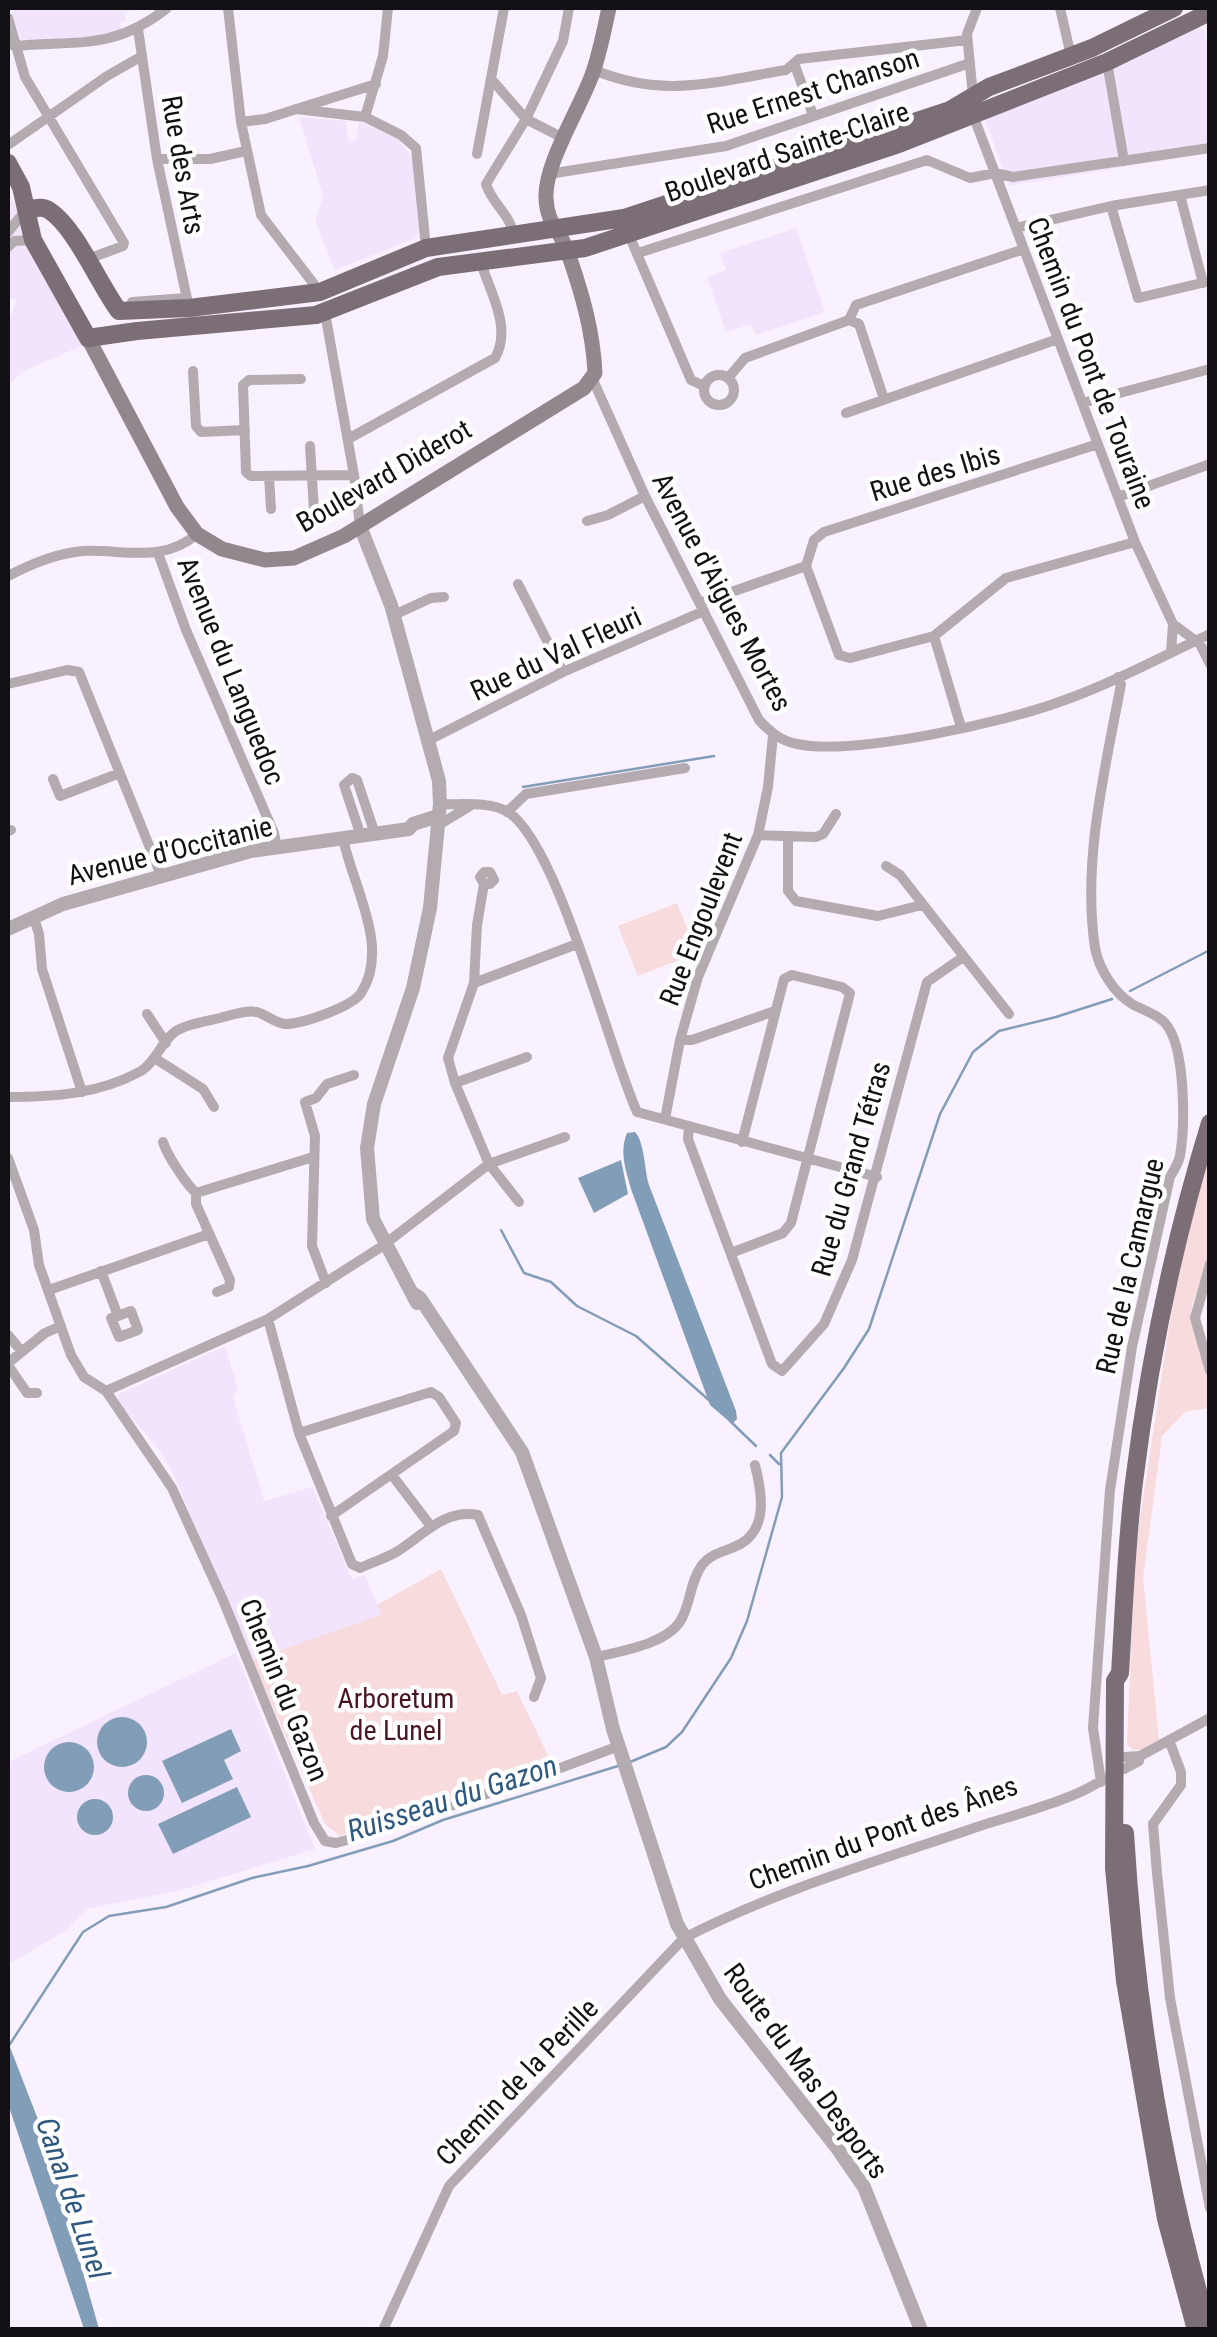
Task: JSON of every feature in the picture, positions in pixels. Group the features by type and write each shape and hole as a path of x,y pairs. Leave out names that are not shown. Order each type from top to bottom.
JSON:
{"main road":[{"path":"593,380 591,327 568,252 548,220 546,188 594,70 609,8"},
{"name":"Boulevard Sainte-Claire","path":"88,338 325,313 438,267 568,252 627,226 864,156 1174,8"},
{"name":"Boulevard Sainte-Claire","path":"966,109 1107,62 1209,15"},
{"path":"8,163 22,188 33,240 176,508 197,534"},
{"path":"27,210 46,208 54,214 88,259 119,311 320,292 426,248"},
{"name":"Boulevard Sainte-Claire","path":"426,248 557,229 627,226"},
{"path":"320,292 325,313"},
{"name":"Boulevard Diderot","path":"197,534 236,554 281,560 315,550 360,526 593,380"},
{"path":"1196,2330 1166,2219 1139,2076 1115,1879 1124,1678 1120,1673 1133,1484 1154,1353 1191,1186 1210,1124"},
{"path":"1120,1770 1135,1951 1153,2072 1184,2232 1209,2330"}],"street":[{"path":"14,46 101,42 138,30 167,8"},
{"path":"228,8 241,122 261,215 320,292"},
{"path":"365,117 388,30 388,8"},
{"path":"477,154 504,8"},
{"path":"514,236 512,222 486,184 526,119 562,40 569,8"},
{"path":"594,70 632,84 675,89 786,70 798,60 968,40 977,8"},
{"path":"1060,8 1071,56"},
{"path":"8,18 18,64 124,242 123,246 88,259"},
{"name":"Rue des Arts","path":"138,30 158,159 187,303"},
{"name":"Chemin du Pont de Touraine","path":"968,40 966,109 995,174 1135,542 1172,624 1171,652"},
{"path":"8,146 142,56"},
{"path":"1107,62 1124,161"},
{"path":"794,63 812,115"},
{"name":"Rue Ernest Chanson","path":"550,171 726,146 970,63"},
{"path":"493,81 526,119 564,139"},
{"path":"241,122 376,84"},
{"path":"296,109 365,117 401,134 416,148 426,248"},
{"path":"638,253 927,160 970,178 995,174 1012,177 1210,148"},
{"path":"158,159 210,159 246,151"},
{"path":"1016,228 1111,206 1210,190"},
{"path":"1111,206 1138,298 1206,282 1180,195"},
{"path":"8,232 27,210"},
{"path":"627,226 691,380 704,386"},
{"path":"8,247 14,241 33,240"},
{"path":"849,320 856,305 1024,250"},
{"path":"348,439 494,358 504,332 481,263"},
{"path":"325,313 360,526"},
{"path":"728,378 746,358 849,320 859,324 884,399"},
{"path":"846,413 1058,339"},
{"path":"1082,403 1210,369"},
{"path":"193,371 196,426 201,432 244,430"},
{"path":"712,376 728,378 733,394 722,405 706,399 704,386 712,376"},
{"path":"301,380 249,380 243,385 246,472 252,476 354,475"},
{"name":"Avenue d'Aigues Mortes","path":"593,380 645,496 759,720 773,734 795,744 830,747 961,728 1047,706 1210,634"},
{"name":"Rue des Ibis","path":"806,566 814,540 824,532 1098,444"},
{"path":"310,446 314,510"},
{"path":"1118,497 1210,464"},
{"path":"269,476 271,509"},
{"path":"587,521 645,496"},
{"name":"Route du Mas Desports","path":"360,526 394,615 439,782 430,908 413,988 374,1104 367,1148 373,1219 414,1294 518,1455 534,1490 591,1658 602,1708 614,1729 684,1938 720,1999 864,2187 921,2330"},
{"name":"Avenue du Languedoc","path":"197,534 158,553 277,848"},
{"path":"806,566 839,655 850,658 934,636 998,582 1135,542"},
{"path":"8,576 50,556 158,553"},
{"name":"Rue du Val Fleuri","path":"430,740 702,607 806,566"},
{"path":"518,584 563,672"},
{"path":"394,615 431,598 444,597"},
{"name":"Chemin du Pont de Touraine","path":"1172,624 1200,644 1210,664"},
{"path":"934,636 961,728"},
{"path":"8,684 67,670 79,672 161,875"},
{"name":"Rue de la Camargue","path":"1118,676 1121,684 1101,794 1091,900 1096,954 1116,991 1128,1002 1156,1015 1169,1030 1176,1045 1182,1106 1180,1160 1170,1177 1132,1347 1110,1490 1094,1728 1120,1770"},
{"name":"Rue Engoulevent","path":"665,1120 680,1040 698,977 758,835 773,734"},
{"path":"507,812 526,794 685,768"},
{"path":"54,779 60,796 120,774"},
{"path":"352,778 357,780 368,835 344,785 352,778"},
{"path":"437,822 470,806"},
{"path":"409,829 437,822 470,806 507,812 521,824 538,851 577,944 637,1112 876,1177"},
{"path":"758,835 788,838 823,834 836,814"},
{"name":"Avenue d'Occitanie","path":"8,929 63,904 161,875 277,848 437,822"},
{"path":"8,1097 60,1097 140,1071 156,1059 176,1031 248,1012 291,1024 352,1004 363,990 372,952 369,926 344,838"},
{"path":"788,838 788,891 796,901 878,916 922,906"},
{"path":"886,866 900,875 1009,1014"},
{"path":"484,884 476,925 474,982 448,1058 489,1164 518,1202"},
{"path":"34,918 40,934 42,969 82,1092"},
{"path":"474,982 577,944"},
{"name":"Rue du Grand Tétras","path":"689,1128 688,1139 772,1364 782,1371 816,1337 834,1306 862,1231 926,982 964,957"},
{"path":"731,1253 782,1234 791,1223 850,993 842,987 792,975 784,979 742,1142"},
{"path":"680,1040 692,1040 775,1012"},
{"path":"148,1014 166,1042"},
{"path":"455,1083 526,1057"},
{"path":"156,1059 203,1090 214,1107"},
{"path":"326,1283 312,1246 316,1136 305,1102 316,1098 328,1084 354,1075"},
{"path":"8,1158 20,1206 34,1230 39,1266 71,1355 84,1377 106,1391 268,1319 386,1243 489,1164 565,1137"},
{"path":"163,1142 185,1182 196,1193 196,1204 230,1280 229,1288 217,1292"},
{"path":"196,1193 313,1157"},
{"path":"50,1290 209,1234"},
{"path":"1210,1264 1195,1318 1210,1371"},
{"path":"101,1272 118,1316"},
{"path":"268,1319 299,1433 352,1564 360,1568 397,1551 430,1525 467,1513 478,1516 521,1615 541,1678 534,1697"},
{"path":"37,1394 27,1393 8,1364 44,1333 62,1326"},
{"path":"8,1335 22,1352"},
{"name":"Chemin du Gazon","path":"106,1391 156,1460 188,1519 314,1823 325,1841 347,1840 620,1750"},
{"path":"299,1433 431,1392 439,1397 456,1423 454,1431 331,1516"},
{"path":"591,1658 671,1634 683,1618 694,1580 706,1560 742,1543 752,1533 763,1494 754,1464"},
{"path":"392,1475 430,1525"},
{"name":"Chemin du Pont des Ânes","path":"684,1938 844,1872 1120,1770 1210,1718"},
{"path":"1169,1740 1181,1772 1180,1785 1153,1824 1157,1873 1170,1998 1210,2208"},
{"name":"Chemin de la Perille","path":"383,2330 449,2186 684,1938"}],"shaded area":[{"path":"14,8 138,8 124,13 126,21 120,23 123,31 102,39 22,41 11,20"},
{"path":"1196,26 1204,30 1210,59 1209,153 1009,186 985,119 1099,75"},
{"path":"299,117 346,121 348,141 356,140 359,122 398,139 412,157 419,231 416,238 335,270 315,221 323,196"},
{"path":"8,190 13,202 41,227 37,257 84,345 23,371 8,385 8,324 17,299 8,298"},
{"path":"796,228 825,312 756,335 751,324 726,332 707,277 726,270 720,253"},
{"path":"225,1346 238,1389 233,1397 264,1501 312,1487 352,1579 365,1575 382,1615 252,1660 172,1471 118,1402 119,1394"},
{"path":"236,1653 315,1849 178,1891 89,1908 65,1931 11,1963 8,1762"}],"green space":[{"path":"677,903 697,953 638,976 618,926"},
{"path":"1209,1154 1209,1256 1192,1305 1192,1317 1209,1378 1209,1408 1185,1412 1162,1436 1143,1578 1159,1740 1133,1750 1127,1744 1135,1552 1170,1320 1194,1199"},
{"name":"Arboretum de Lunel","path":"441,1569 502,1695 517,1691 553,1766 340,1836 325,1824 252,1660 381,1615 377,1605"}],"water":[{"path":"635,1132 643,1149 649,1185 736,1411 737,1419 732,1424 710,1405 631,1189 624,1148 627,1133"},
{"path":"621,1160 628,1194 594,1213 578,1178"},
{"path":"122,1717 140,1724 147,1742 140,1760 122,1767 104,1760 97,1742 104,1724"},
{"path":"231,1729 241,1751 224,1760 233,1779 182,1803 162,1761"},
{"path":"69,1742 87,1749 94,1767 87,1785 69,1792 51,1785 44,1767 51,1749"},
{"path":"146,1775 159,1780 164,1793 159,1806 146,1811 133,1806 128,1793 133,1780"},
{"path":"237,1787 251,1817 173,1854 158,1824"},
{"path":"95,1799 108,1804 113,1817 108,1830 95,1835 82,1830 77,1817 82,1804"},
{"name":"Canal de Lunel","path":"8,2042 44,2135 99,2329 84,2329 8,2104"}],"waterway":[{"path":"523,787 714,756"},
{"path":"1130,991 1210,950"},
{"path":"630,1762 666,1747 682,1732 731,1658 747,1621 782,1497 781,1453 869,1329 940,1114 973,1052 999,1031 1112,999"},
{"path":"501,1230 524,1273 551,1282 577,1306 636,1336 710,1401"},
{"path":"730,1421 756,1446"},
{"path":"770,1455 779,1464"},
{"name":"Ruisseau du Gazon","path":"8,2047 83,1932 109,1916 166,1907 252,1878 393,1841 443,1820 618,1766"}]}
